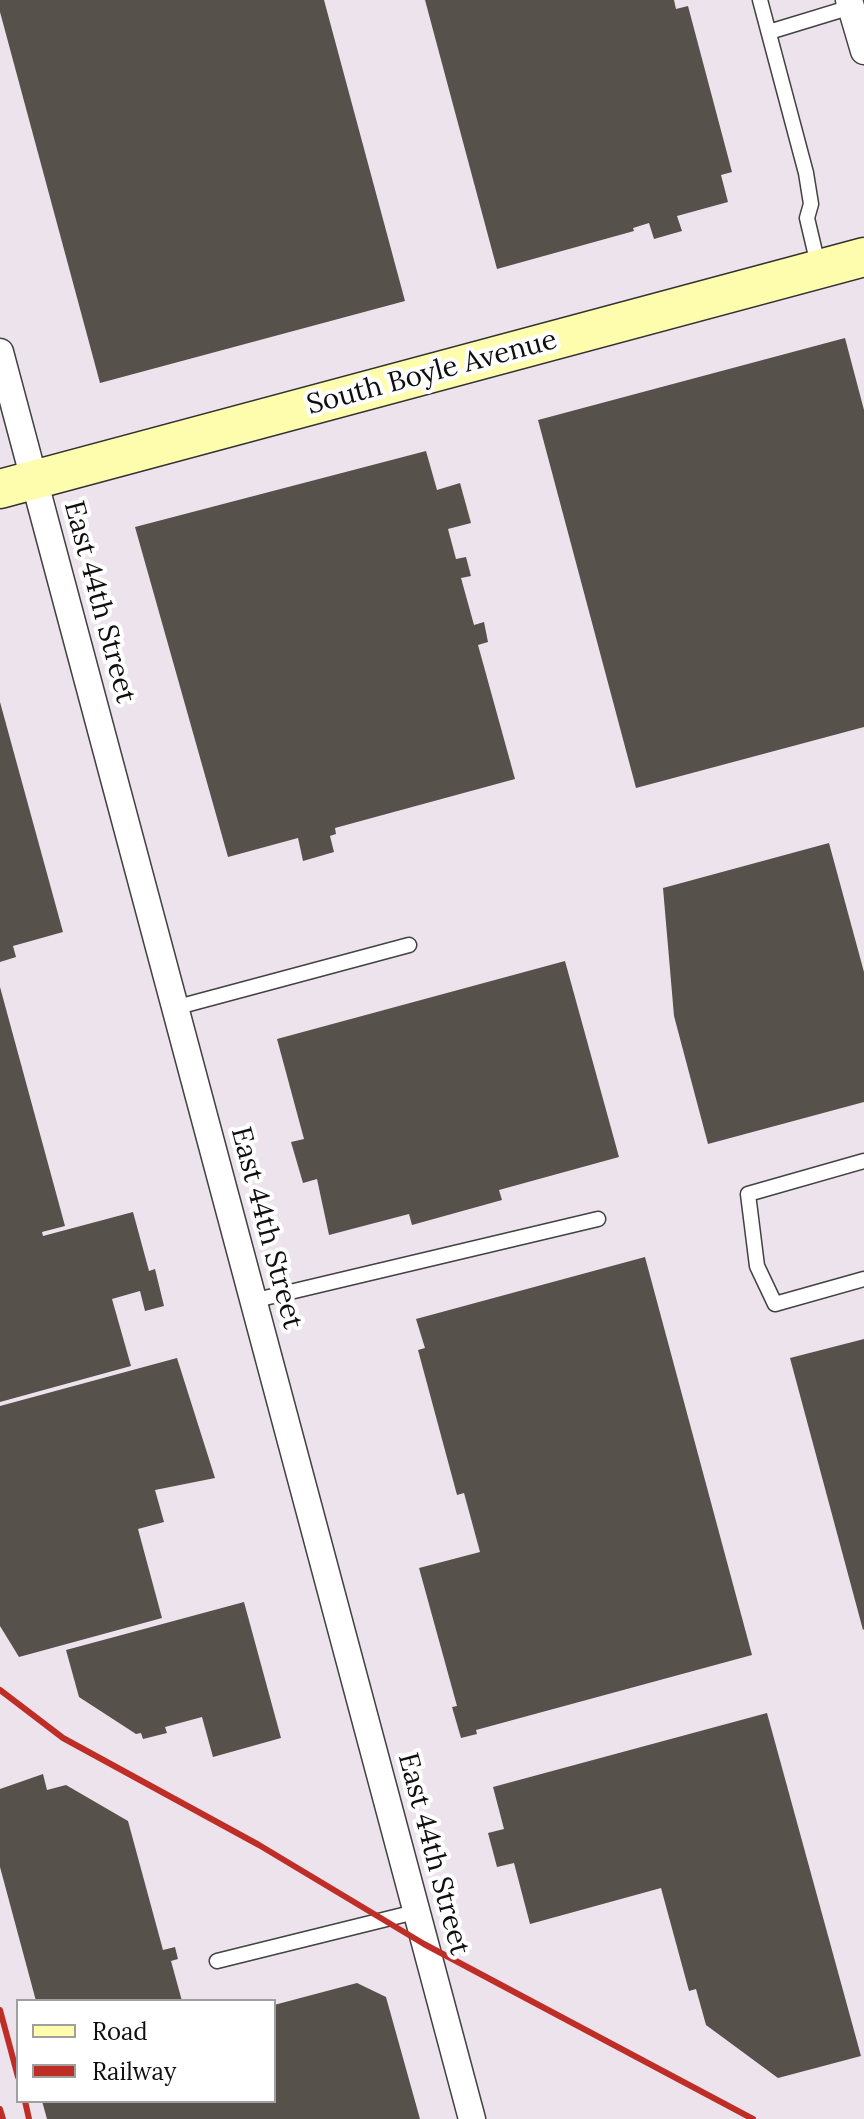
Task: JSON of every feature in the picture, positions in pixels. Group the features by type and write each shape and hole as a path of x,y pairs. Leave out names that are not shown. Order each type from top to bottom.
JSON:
{"street":[{"path":"850,4 864,51"},
{"name":"South Boyle Avenue","path":"17,484 864,257"},
{"name":"East 44th Street","path":"0,352 17,484 174,1008 472,2119"}],"lane":[{"path":"760,0 806,173 811,204 807,218 819,269"},
{"path":"769,32 850,4"},
{"path":"174,1008 409,945"},
{"path":"864,1161 748,1194 757,1266 775,1304 864,1279"},
{"path":"252,1301 598,1219"},
{"path":"217,1961 415,1912"}],"shaded area":[{"path":"0,0 864,0 864,2119 0,2119"}],"building":[{"path":"0,0 324,0 405,301 100,383 0,12"},
{"path":"425,0 674,0 676,9 688,6 732,172 721,175 728,202 677,216 682,231 654,239 649,223 633,228 634,231 497,269"},
{"path":"845,338 864,410 864,727 636,788 538,420"},
{"path":"426,451 437,490 460,483 471,523 448,529 456,559 466,557 471,576 461,578 474,625 484,622 488,642 478,645 515,779 335,828 336,834 330,836 334,852 303,861 298,838 228,857 135,527"},
{"path":"0,702 63,932 13,946 16,957 0,962"},
{"path":"829,843 864,972 864,1102 708,1144 674,1016 663,888"},
{"path":"565,961 619,1157 499,1190 502,1200 412,1225 409,1214 329,1235 317,1179 303,1183 291,1142 304,1139 277,1039"},
{"path":"0,987 65,1226 42,1232 43,1236 133,1212 149,1271 155,1269 164,1306 145,1311 140,1291 112,1299 131,1366 0,1402"},
{"path":"645,1257 752,1655 476,1730 477,1734 461,1738 452,1707 457,1706 419,1568 480,1552 464,1493 457,1495 418,1350 425,1348 416,1319"},
{"path":"864,1339 864,1629 863,1630 790,1358"},
{"path":"177,1358 215,1478 155,1490 164,1522 138,1529 162,1618 19,1657 0,1626 0,1406"},
{"path":"244,1602 281,1738 213,1757 202,1717 165,1727 167,1733 143,1739 141,1733 136,1734 79,1697 66,1650"},
{"path":"767,1713 861,2056 778,2078 706,2025 696,1989 689,1991 661,1888 530,1924 514,1863 497,1867 488,1833 504,1829 493,1787"},
{"path":"43,1774 47,1790 66,1785 128,1821 163,1950 175,1947 178,1959 171,1961 181,1999 35,1999 0,1867 0,1789"},
{"path":"357,1983 386,1997 420,2119 47,2119 43,2103 276,2103 276,2004"}],"railway":[{"path":"0,1690 63,1738 259,1845 424,1944 753,2119"},
{"path":"0,2010 16,2070"},
{"path":"25,2103 29,2119"},
{"path":"0,2109 3,2119"}]}
